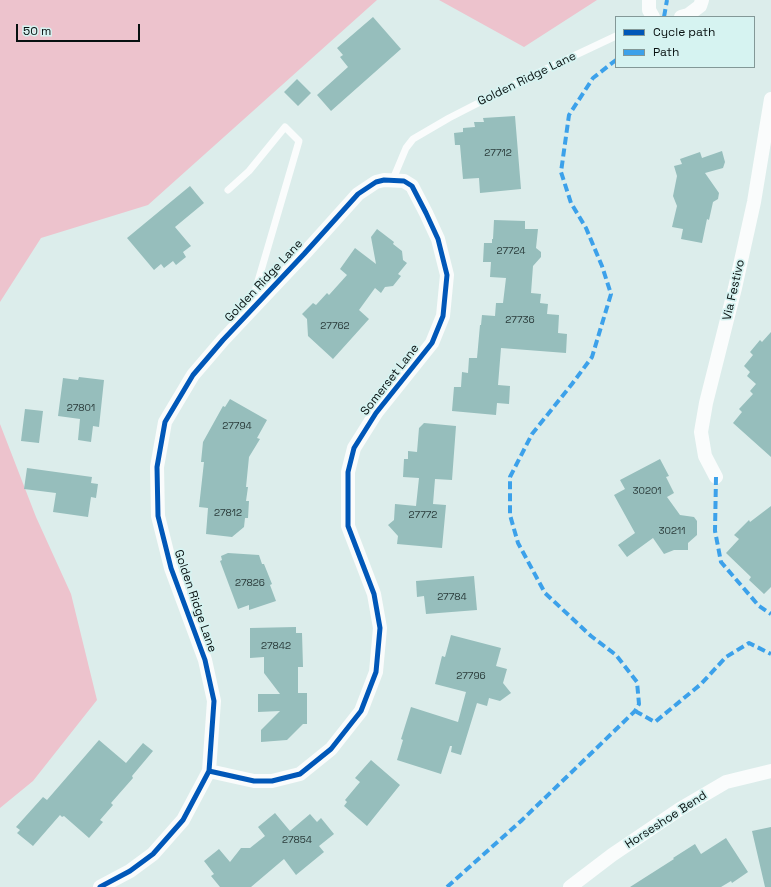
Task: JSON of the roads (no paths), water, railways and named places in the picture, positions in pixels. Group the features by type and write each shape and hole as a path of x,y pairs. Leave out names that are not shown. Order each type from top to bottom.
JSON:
{"street":[{"path":"684,16 700,6 702,0"},
{"name":"Via Festivo","path":"716,477 705,456 701,432 706,403 735,288 754,202 771,100"},
{"name":"Golden Ridge Lane","path":"100,887 130,871 153,854 183,820 209,771 214,700 205,660 171,568 158,516 157,467 166,422 193,375 358,194 376,182 393,179"},
{"name":"Somerset Lane","path":"209,771 254,781 272,781 300,774 331,750 361,711 376,672 380,628 374,594 348,526 348,472 354,448 376,413 432,343 443,316 447,275 438,239 412,186 404,181 393,179"},
{"name":"Horseshoe Bend","path":"570,887 618,851 706,793 726,782 771,771"}],"lane":[{"name":"Golden Ridge Lane","path":"393,179 406,148 413,139 462,111 529,77 615,36"},
{"path":"228,190 249,171 285,127 299,141 250,311"}]}
